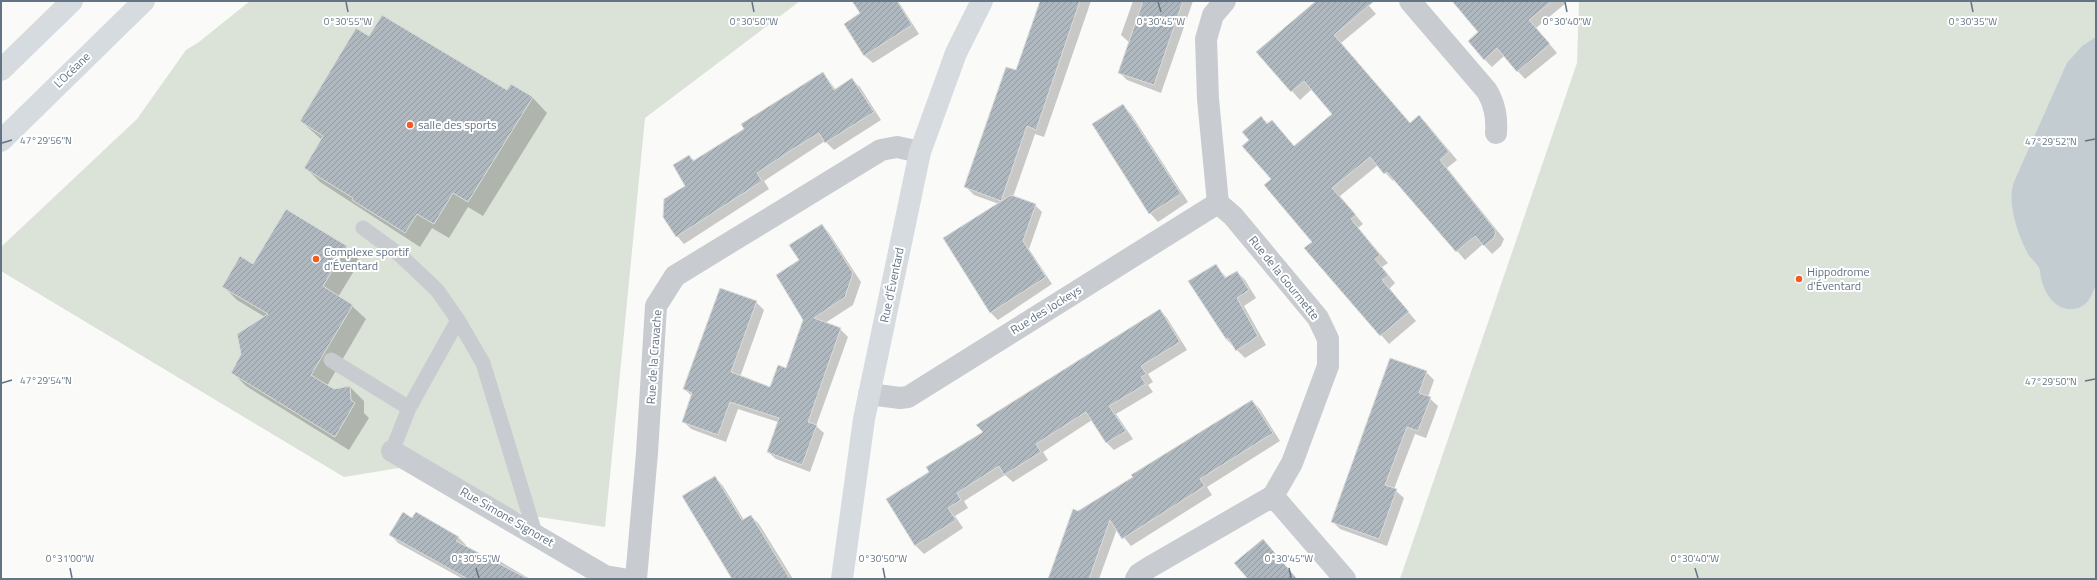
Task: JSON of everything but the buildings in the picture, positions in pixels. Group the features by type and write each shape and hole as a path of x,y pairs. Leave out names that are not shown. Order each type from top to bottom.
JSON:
{"main road":[{"path":"1,70 72,1"},
{"name":"L’Océane","path":"1,141 144,1"},
{"name":"Rue d'Éventard","path":"842,579 869,394 920,152 956,53 982,1"}],"street":[{"path":"1218,203 1208,99 1206,39 1213,15 1226,1"},
{"path":"1410,1 1487,91 1493,102 1497,118 1496,133"},
{"name":"Rue de la Cravache","path":"636,579 647,452 656,306 675,276 881,150 897,147 920,152"},
{"name":"Rue des Jockeys","path":"869,394 900,398 908,397 1218,203"},
{"name":"Rue de la Gourmette","path":"1218,203 1233,216 1318,318 1328,339 1328,366 1292,463 1273,496"},
{"name":"Rue Simone Signoret","path":"392,451 535,533 605,576 623,579"},
{"path":"1136,579 1150,567 1273,496 1345,579"}],"lane":[{"path":"363,228 400,255 432,285 458,320 483,363 535,533"},
{"path":"392,451 409,408 458,320"},
{"path":"331,360 409,408"}],"shaded area":[{"name":"Complexe sportif d'Éventard","path":"250,1 800,1 645,118 605,527 526,515 399,468 344,477 1,271 1,247 137,119 186,50 199,42"},
{"name":"Hippodrome d'Éventard","path":"1579,1 2096,1 2096,579 1400,579 1577,63"},
{"path":"2096,37 2096,284 2086,304 2078,308 2067,309 2051,300 2042,283 2040,270 2026,249 2015,220 2012,190 2014,182 2067,63 2082,46"}],"place":[{"name":"salle des sports","path":"410,125"},
{"name":"Complexe sportif d'Éventard","path":"316,259"},
{"name":"Hippodrome d'Éventard","path":"1799,279"}]}
